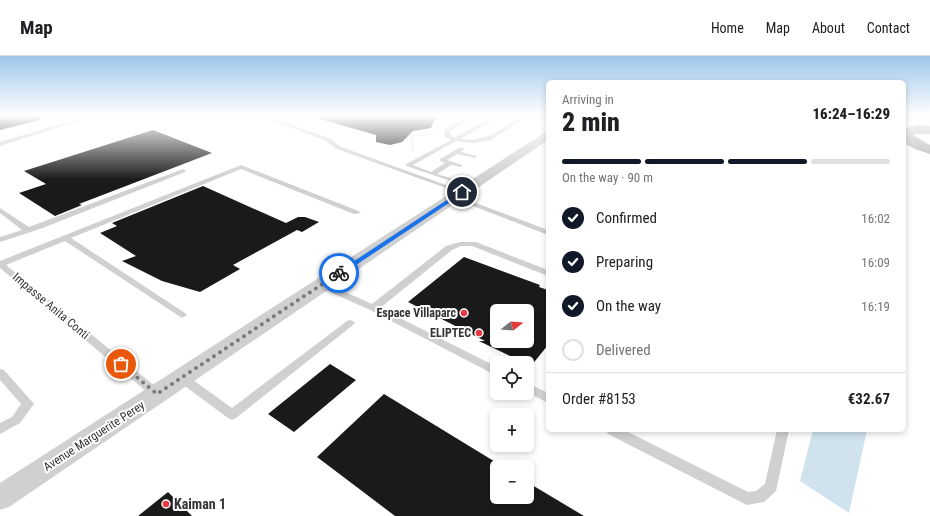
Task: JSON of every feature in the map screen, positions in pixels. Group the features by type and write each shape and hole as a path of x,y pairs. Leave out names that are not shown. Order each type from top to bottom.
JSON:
{"main road":[{"path":"915,136 929,150"}],"street":[{"name":"Avenue Marguerite Perey","path":"0,498 546,136"}],"lane":[{"path":"2,136 10,141"},
{"path":"0,144 25,136"},
{"path":"320,136 327,139 339,148 462,192"},
{"path":"448,136 455,140 472,142 489,139 493,136"},
{"path":"462,136 408,166 432,174 462,192 546,232"},
{"path":"460,166 442,160 458,150 474,157"},
{"path":"432,174 450,163"},
{"path":"0,264 241,167 357,212"},
{"path":"0,240 183,171"},
{"path":"0,210 28,230"},
{"path":"66,238 182,315"},
{"path":"373,308 449,248 460,244 473,244 546,272"},
{"name":"Impasse Anita Conti","path":"0,264 157,394"},
{"path":"322,285 373,308 490,368"},
{"path":"182,378 232,415 350,324"},
{"path":"0,373 28,404 16,420 0,429"},
{"path":"534,391 546,397"},
{"path":"616,432 747,499 759,497 771,487 783,432"}],"water":[{"path":"812,432 867,432 849,513 800,481"}],"building":[{"path":"133,136 170,136 212,153 79,204 82,205 55,216 19,193 46,184 24,171"},
{"path":"376,136 408,136 402,142 390,145 376,142"},
{"path":"203,186 286,223 298,217 305,217 319,222 302,232 297,230 233,265 240,269 200,292 162,281 122,261 136,256 100,233 117,226 112,223"},
{"name":"Espace Villaparc","path":"464,257 540,285 539,287 546,289 546,347 534,362 534,356 510,356 494,348 534,348 534,304 490,304 490,346 479,341 485,341 408,302"},
{"path":"330,364 356,380 294,432 268,414"},
{"path":"384,394 492,460 490,460 490,504 534,504 534,486 584,516 395,516 317,457"},
{"name":"Kaiman 1","path":"168,492 192,516 138,516"}],"way so far":[{"path":"121,364 157,394 339,273"}],"place":[{"name":"Espace Villaparc","path":"464,313"},
{"name":"ELIPTEC","path":"479,333"},
{"name":"Kaiman 1","path":"166,504"}],"route":[{"path":"339,273 462,192"}]}
